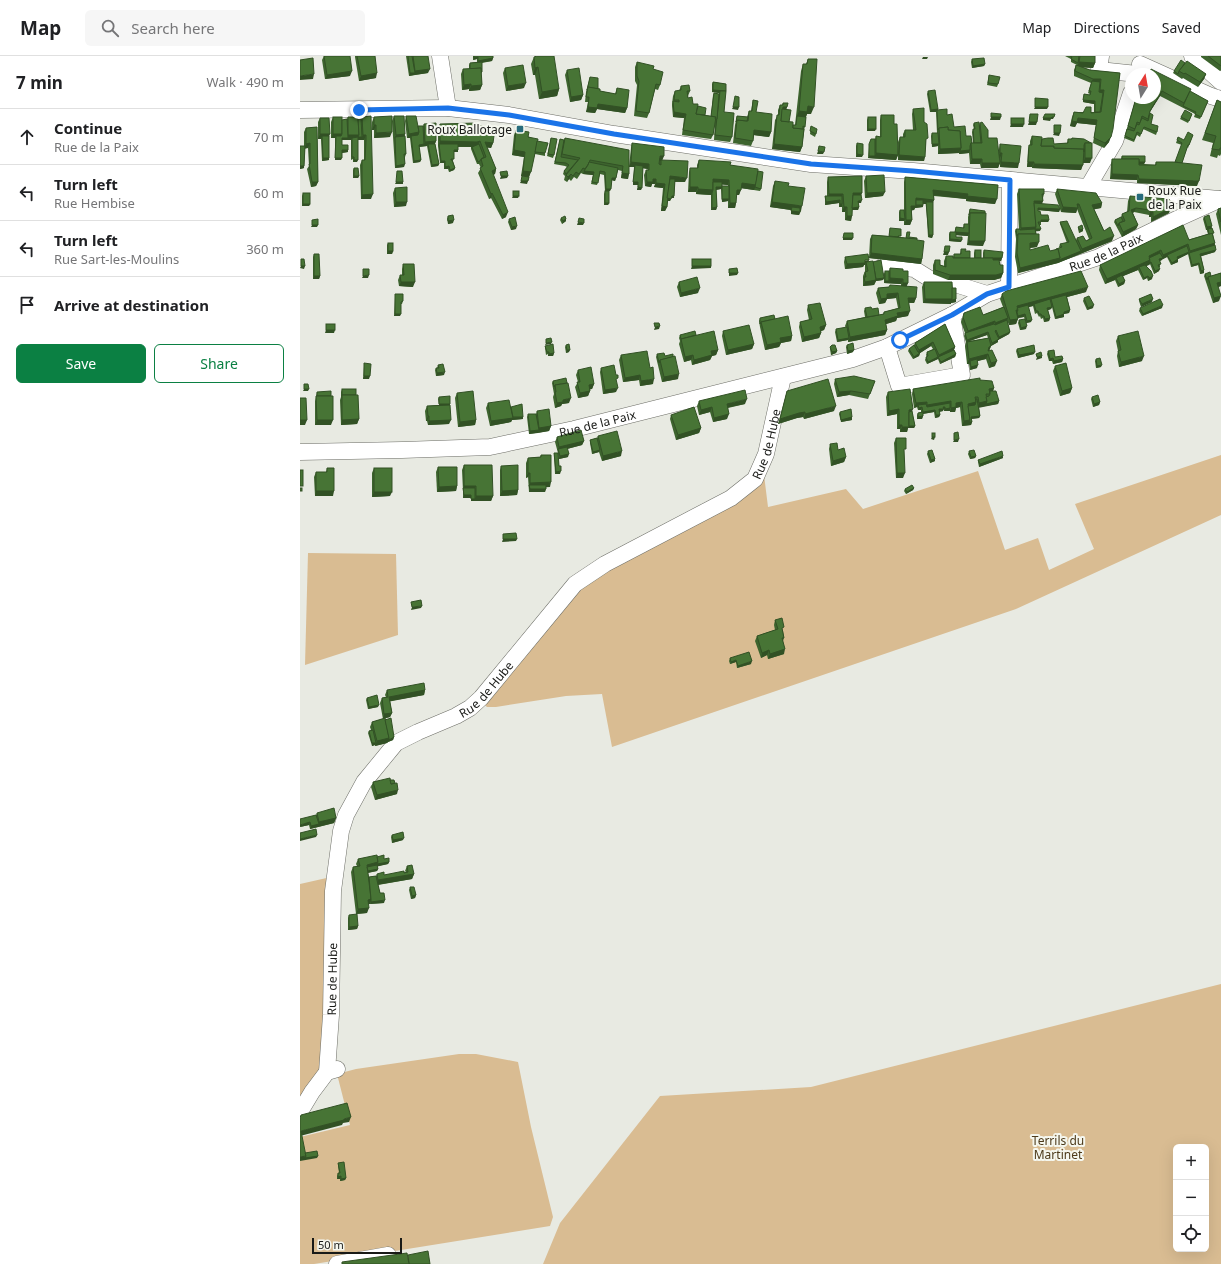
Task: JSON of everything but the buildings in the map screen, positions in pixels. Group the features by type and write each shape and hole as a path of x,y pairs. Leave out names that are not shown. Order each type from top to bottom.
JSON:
{"street":[{"path":"440,56 448,108"},
{"path":"1100,56 1100,70 1138,67 1211,96 1221,98"},
{"path":"1192,56 1221,82"},
{"path":"1088,187 1116,141 1128,104"},
{"path":"300,110 448,108 509,115 614,134 811,164 913,171 1221,199"},
{"path":"1009,287 1010,180"},
{"name":"Rue de la Paix","path":"300,452 490,447 574,429 852,359 887,347 952,315 987,294 1099,257 1221,199"},
{"path":"884,265 914,269 935,282 958,286 987,294"},
{"path":"887,347 899,386 962,375 952,315"},
{"name":"Rue de Hube","path":"300,1112 312,1092 333,1070 331,1015 333,891 343,825 346,815 364,782 396,743 456,716 470,708 481,698 575,584 605,564 731,498 755,479 766,454 783,377"},
{"path":"337,1264 388,1255"}],"green space":[{"path":"1221,455 1221,515 1016,609 612,747 602,694 566,696 496,707 487,707 482,702 584,582 764,475 768,507 846,489 863,509 978,471 1005,550 1038,538 1049,570 1094,549 1075,504"},
{"path":"308,553 396,554 398,635 305,665"},
{"path":"331,877 324,1061 300,1103 300,884"},
{"name":"Terrils du Martinet","path":"1221,984 1221,1264 543,1264 560,1223 660,1096 811,1087"},
{"path":"459,1054 476,1054 518,1062 531,1127 553,1217 550,1226 314,1264 300,1264 300,1137 350,1125 337,1074 356,1069"}],"place":[{"name":"Roux Ballotage","path":"520,129"},
{"name":"Roux Rue de la Paix","path":"1140,197"}],"route":[{"path":"359,110 448,108 509,115 614,134 811,164 1010,180 1009,287 987,294 952,315 900,340"}]}
